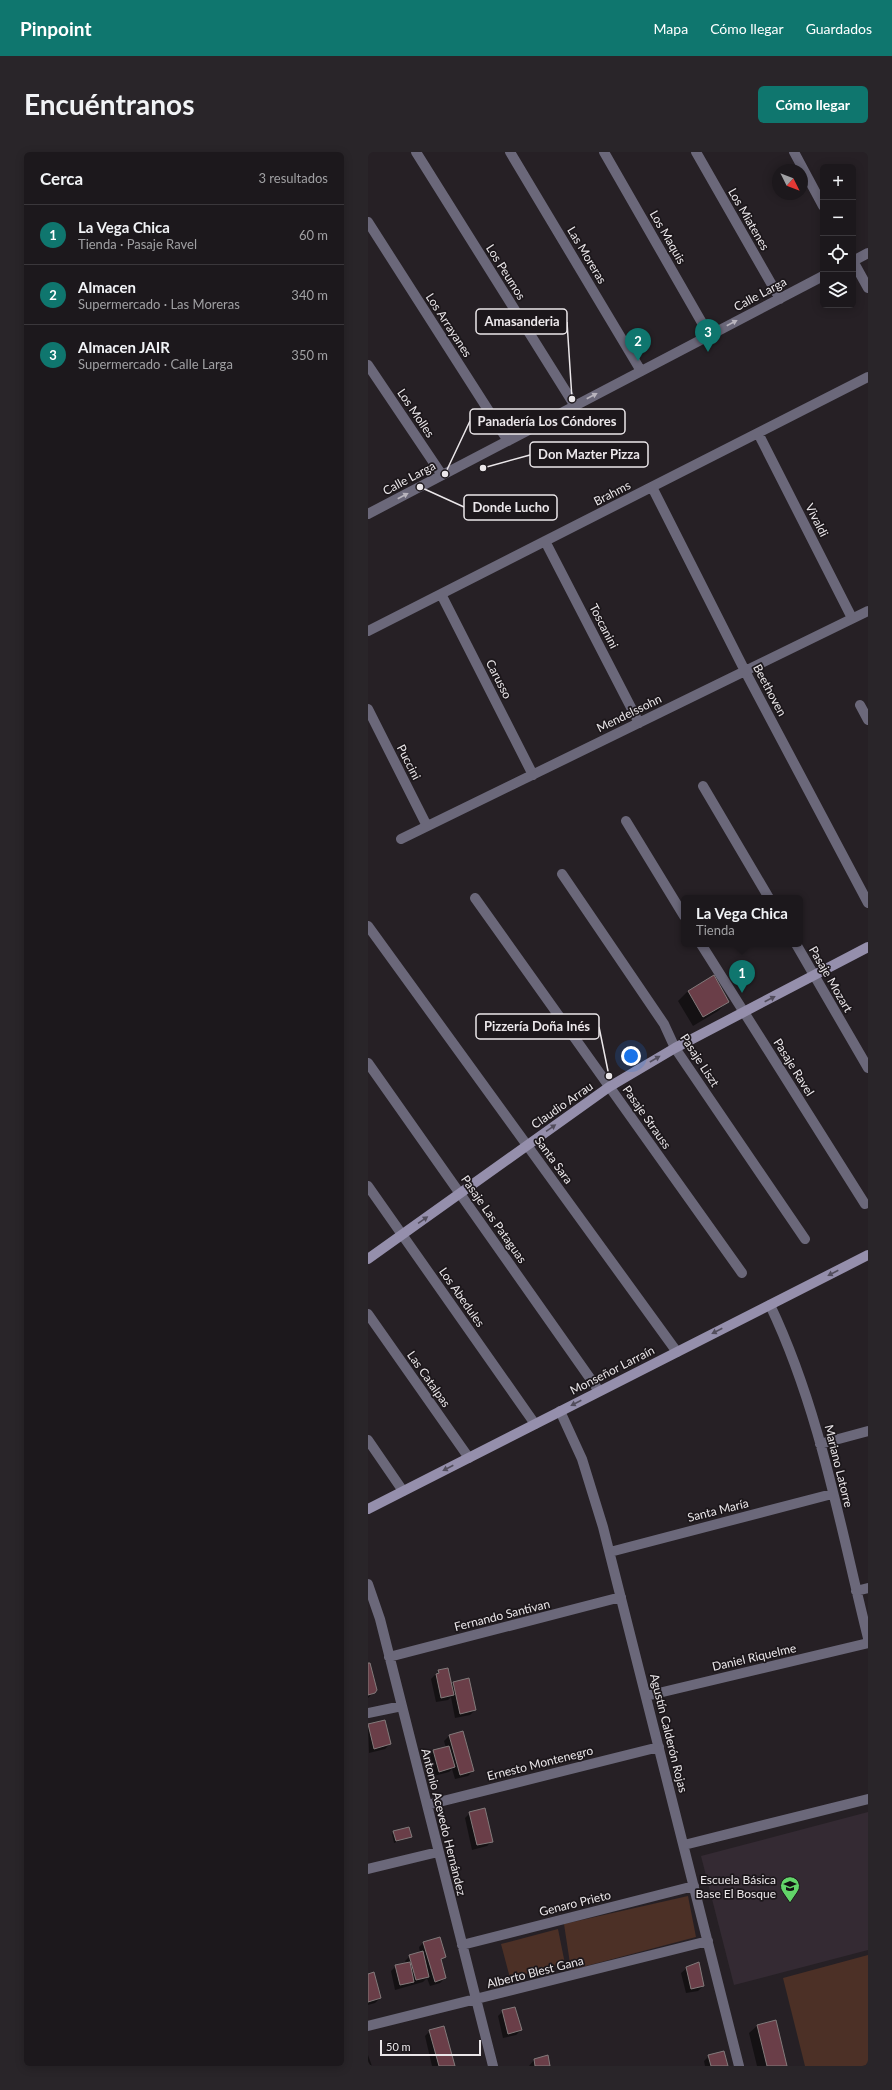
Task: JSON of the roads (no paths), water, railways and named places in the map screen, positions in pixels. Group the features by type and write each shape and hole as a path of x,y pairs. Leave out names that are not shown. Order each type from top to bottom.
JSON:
{"street":[{"name":"Los Peumos","path":"416,152 575,406"},
{"name":"Las Moreras","path":"510,152 641,371"},
{"name":"Los Maquis","path":"604,152 709,335"},
{"name":"Los Miatenes","path":"696,152 780,299"},
{"path":"794,152 820,200"},
{"name":"Los Arrayanes","path":"368,222 508,441"},
{"path":"856,259 868,253"},
{"path":"856,266 868,288"},
{"name":"Calle Larga","path":"369,511 508,441 820,278"},
{"name":"Los Molles","path":"368,365 442,475"},
{"name":"Brahms","path":"368,631 868,378"},
{"name":"Vivaldi","path":"758,433 852,618"},
{"name":"Beethoven","path":"652,487 745,671 868,903"},
{"name":"Toscanini","path":"545,541 638,723"},
{"name":"Carusso","path":"441,594 534,775"},
{"name":"Mendelssohn","path":"401,839 868,610"},
{"path":"860,705 868,720"},
{"name":"Puccini","path":"368,709 427,826"},
{"path":"703,786 767,895"},
{"path":"626,821 681,911"},
{"name":"Pasaje Liszt","path":"562,874 664,1024 675,1048 806,1240"},
{"name":"Pasaje Strauss","path":"475,898 742,1273"},
{"name":"Santa Sara","path":"368,926 677,1352"},
{"name":"Pasaje Ravel","path":"703,947 865,1204"},
{"name":"Pasaje Mozart","path":"798,947 868,1068"},
{"name":"Claudio Arrau","path":"368,1259 609,1087 675,1048 868,948"},
{"name":"Pasaje Las Pataguas","path":"368,1063 599,1391"},
{"name":"Los Abedules","path":"368,1186 535,1424"},
{"name":"Monseñor Larraín","path":"368,1509 868,1255"},
{"name":"Mariano Latorre","path":"770,1305 800,1376 820,1444 868,1638"},
{"name":"Las Catalpas","path":"368,1314 469,1458"},
{"name":"Agustín Calderón Rojas","path":"560,1411 587,1472 610,1552 739,2066"},
{"path":"820,1444 868,1431"},
{"path":"368,1440 403,1491"},
{"name":"Santa María","path":"610,1552 832,1494"},
{"name":"Antonio Acevedo Hernández","path":"368,1584 380,1619 493,2066"},
{"path":"856,1591 868,1588"},
{"name":"Fernando Santivan","path":"389,1657 621,1597"},
{"name":"Daniel Riquelme","path":"646,1696 868,1643"},
{"path":"368,1713 402,1706"},
{"name":"Ernesto Montenegro","path":"427,1805 659,1747"},
{"path":"684,1845 868,1799"},
{"path":"368,1869 438,1852"},
{"name":"Genaro Prieto","path":"462,1944 694,1886"},
{"name":"Alberto Blest Gana","path":"368,2026 708,1941"}],"place":[{"name":"Almacen JAIR","path":"708,352"},
{"name":"Almacen","path":"638,361"},
{"name":"Amasanderia","path":"572,399"},
{"name":"Don Mazter Pizza","path":"483,468"},
{"name":"Panadería Los Cóndores","path":"445,474"},
{"name":"Donde Lucho","path":"420,487"},
{"name":"La Vega Chica","path":"742,993"},
{"name":"Pizzería Doña Inés","path":"609,1076"},
{"name":"Escuela Básica Base El Bosque","path":"790,1903"}]}
